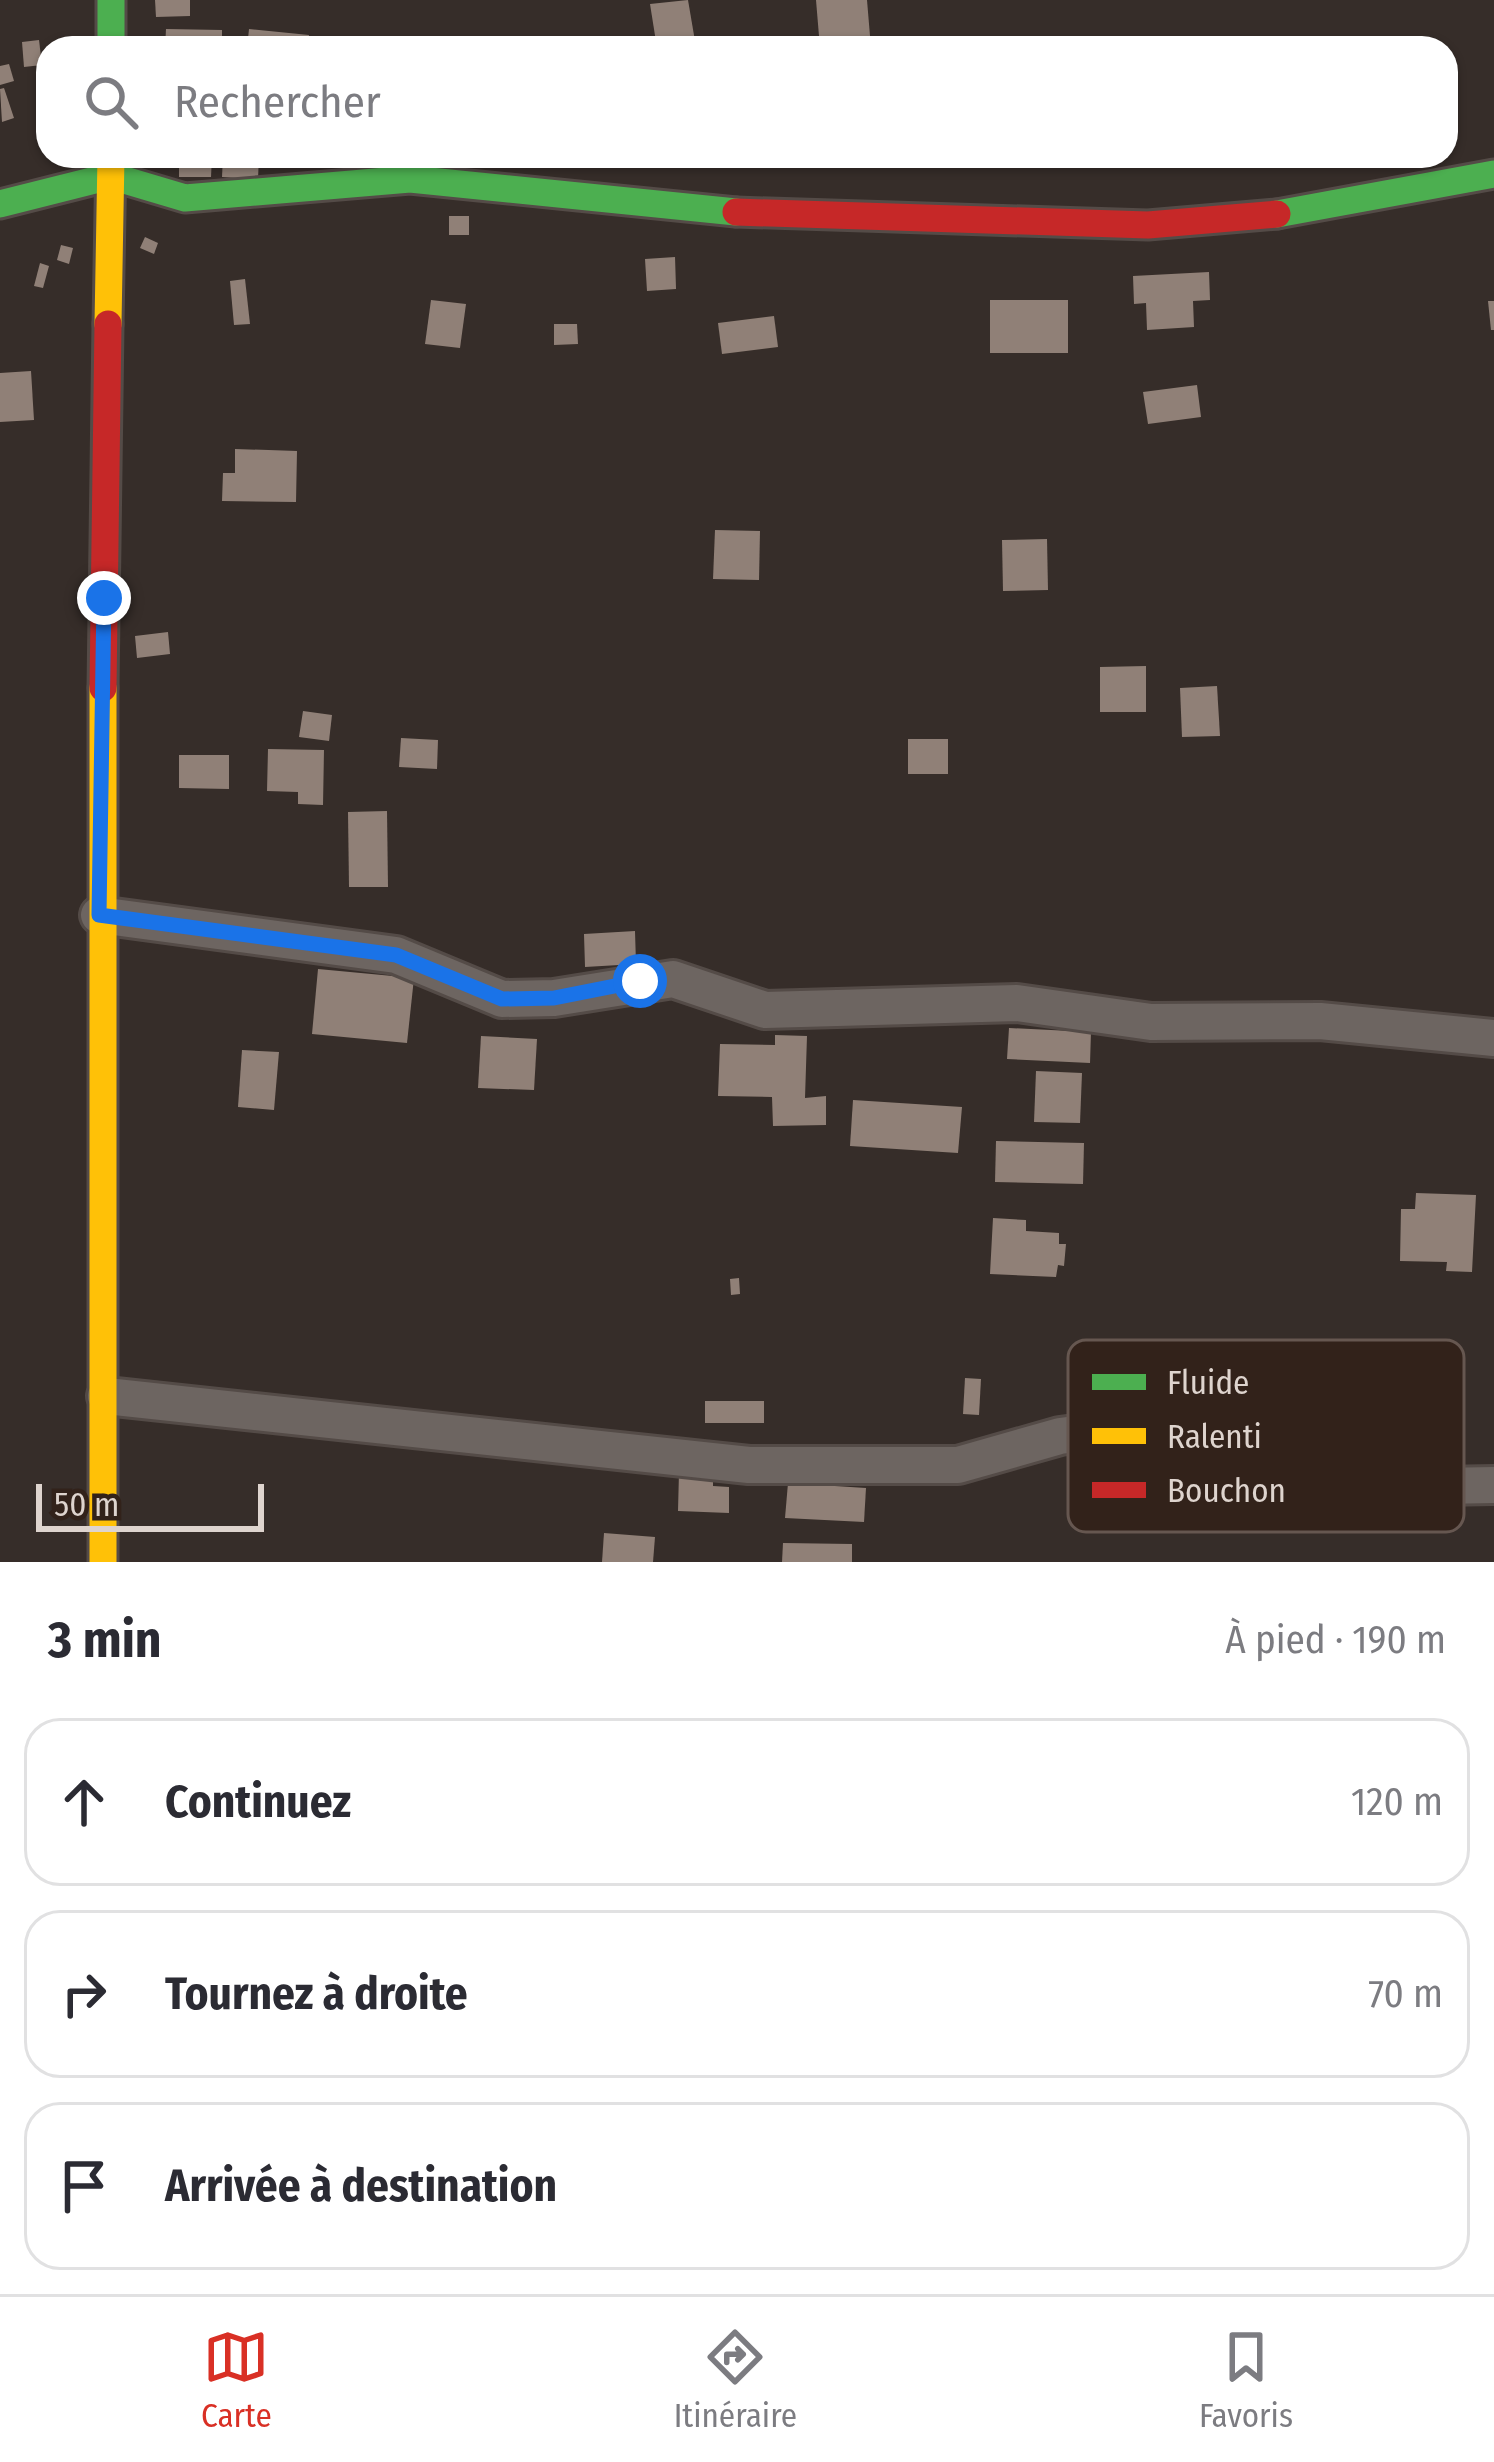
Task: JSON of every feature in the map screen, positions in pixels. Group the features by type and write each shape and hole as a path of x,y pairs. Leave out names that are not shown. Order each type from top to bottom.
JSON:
{"street":[{"path":"111,0 111,36"},
{"path":"0,204 105,168"},
{"path":"103,1562 106,1396 99,915 111,168"},
{"path":"116,168 185,198 410,179 733,212 1148,225 1260,217 1494,174"},
{"path":"99,915 396,955 502,999 554,998 674,980 713,988 765,1010 1017,1003 1150,1022 1321,1021 1494,1038"},
{"path":"106,1396 749,1465 958,1465 1068,1435"},
{"path":"1464,1486 1494,1485"}],"building":[{"path":"155,0 190,0 190,16 156,17"},
{"path":"688,0 694,36 655,36 650,4"},
{"path":"816,0 867,0 870,36 819,36"},
{"path":"166,29 222,30 222,36 166,36"},
{"path":"249,29 309,35 309,36 248,36"},
{"path":"36,40 36,66 24,67 22,42"},
{"path":"9,64 14,81 0,85 0,66"},
{"path":"4,88 14,118 2,122 0,89"},
{"path":"179,168 211,168 211,177 179,177"},
{"path":"222,168 258,168 258,179 222,177"},
{"path":"449,216 469,216 469,235 449,235"},
{"path":"145,237 158,243 154,254 140,248"},
{"path":"61,245 73,248 69,264 57,260"},
{"path":"675,257 676,289 647,291 645,259"},
{"path":"40,263 49,266 43,288 34,286"},
{"path":"1209,272 1210,300 1193,301 1194,327 1147,330 1146,303 1134,304 1133,276"},
{"path":"245,279 250,324 234,325 230,281"},
{"path":"431,300 466,304 460,348 425,344"},
{"path":"990,300 1068,300 1068,353 990,353"},
{"path":"1488,301 1494,301 1494,330 1491,330"},
{"path":"774,316 778,347 722,354 718,323"},
{"path":"554,324 577,324 578,344 554,345"},
{"path":"31,371 34,420 0,422 0,373"},
{"path":"1197,385 1201,417 1148,424 1143,392"},
{"path":"235,449 297,451 296,502 222,501 223,473 235,473"},
{"path":"715,530 760,531 759,580 713,579"},
{"path":"1047,539 1048,590 1003,591 1002,540"},
{"path":"168,632 170,654 137,658 135,636"},
{"path":"1146,666 1146,712 1100,712 1100,667"},
{"path":"1217,686 1220,736 1182,737 1180,688"},
{"path":"303,711 332,715 329,741 299,737"},
{"path":"401,738 438,740 437,769 399,767"},
{"path":"908,739 948,739 948,774 908,774"},
{"path":"268,749 324,750 323,805 298,804 298,792 267,791"},
{"path":"179,755 229,755 229,789 179,788"},
{"path":"387,811 388,887 349,887 348,812"},
{"path":"635,931 636,964 585,967 584,934"},
{"path":"318,969 414,978 407,1043 312,1034"},
{"path":"1009,1028 1091,1032 1090,1063 1007,1059"},
{"path":"775,1035 807,1036 805,1098 826,1096 826,1125 773,1126 772,1097 718,1096 720,1044 775,1045"},
{"path":"481,1036 537,1039 534,1090 478,1088"},
{"path":"242,1050 279,1052 274,1110 238,1107"},
{"path":"1036,1071 1082,1073 1080,1123 1034,1122"},
{"path":"853,1100 962,1107 958,1153 850,1146"},
{"path":"996,1141 1084,1143 1083,1184 995,1182"},
{"path":"1416,1193 1476,1195 1472,1272 1446,1271 1447,1262 1400,1261 1401,1209 1415,1209"},
{"path":"993,1218 1026,1220 1026,1231 1059,1233 1059,1244 1066,1244 1064,1266 1058,1265 1056,1277 990,1274"},
{"path":"739,1278 740,1294 731,1295 730,1279"},
{"path":"965,1378 981,1379 979,1415 963,1414"},
{"path":"705,1401 764,1401 764,1423 705,1423"},
{"path":"679,1472 713,1474 713,1486 729,1487 729,1513 678,1511"},
{"path":"788,1483 866,1488 864,1522 785,1518"},
{"path":"604,1533 655,1537 653,1562 602,1562"},
{"path":"783,1543 852,1544 852,1562 782,1562"}],"traffic: fast":[{"path":"111,0 111,36"},
{"path":"1277,214 1494,174"},
{"path":"0,204 111,176 185,198 410,179 736,212"}],"traffic: slow":[{"path":"108,324 111,168"},
{"path":"103,688 103,1562"}],"traffic: jam":[{"path":"736,212 1148,225 1277,214"},
{"path":"103,688 108,324"}],"route":[{"path":"104,598 99,915 355,946 396,955 502,999 554,998 640,981"}]}
